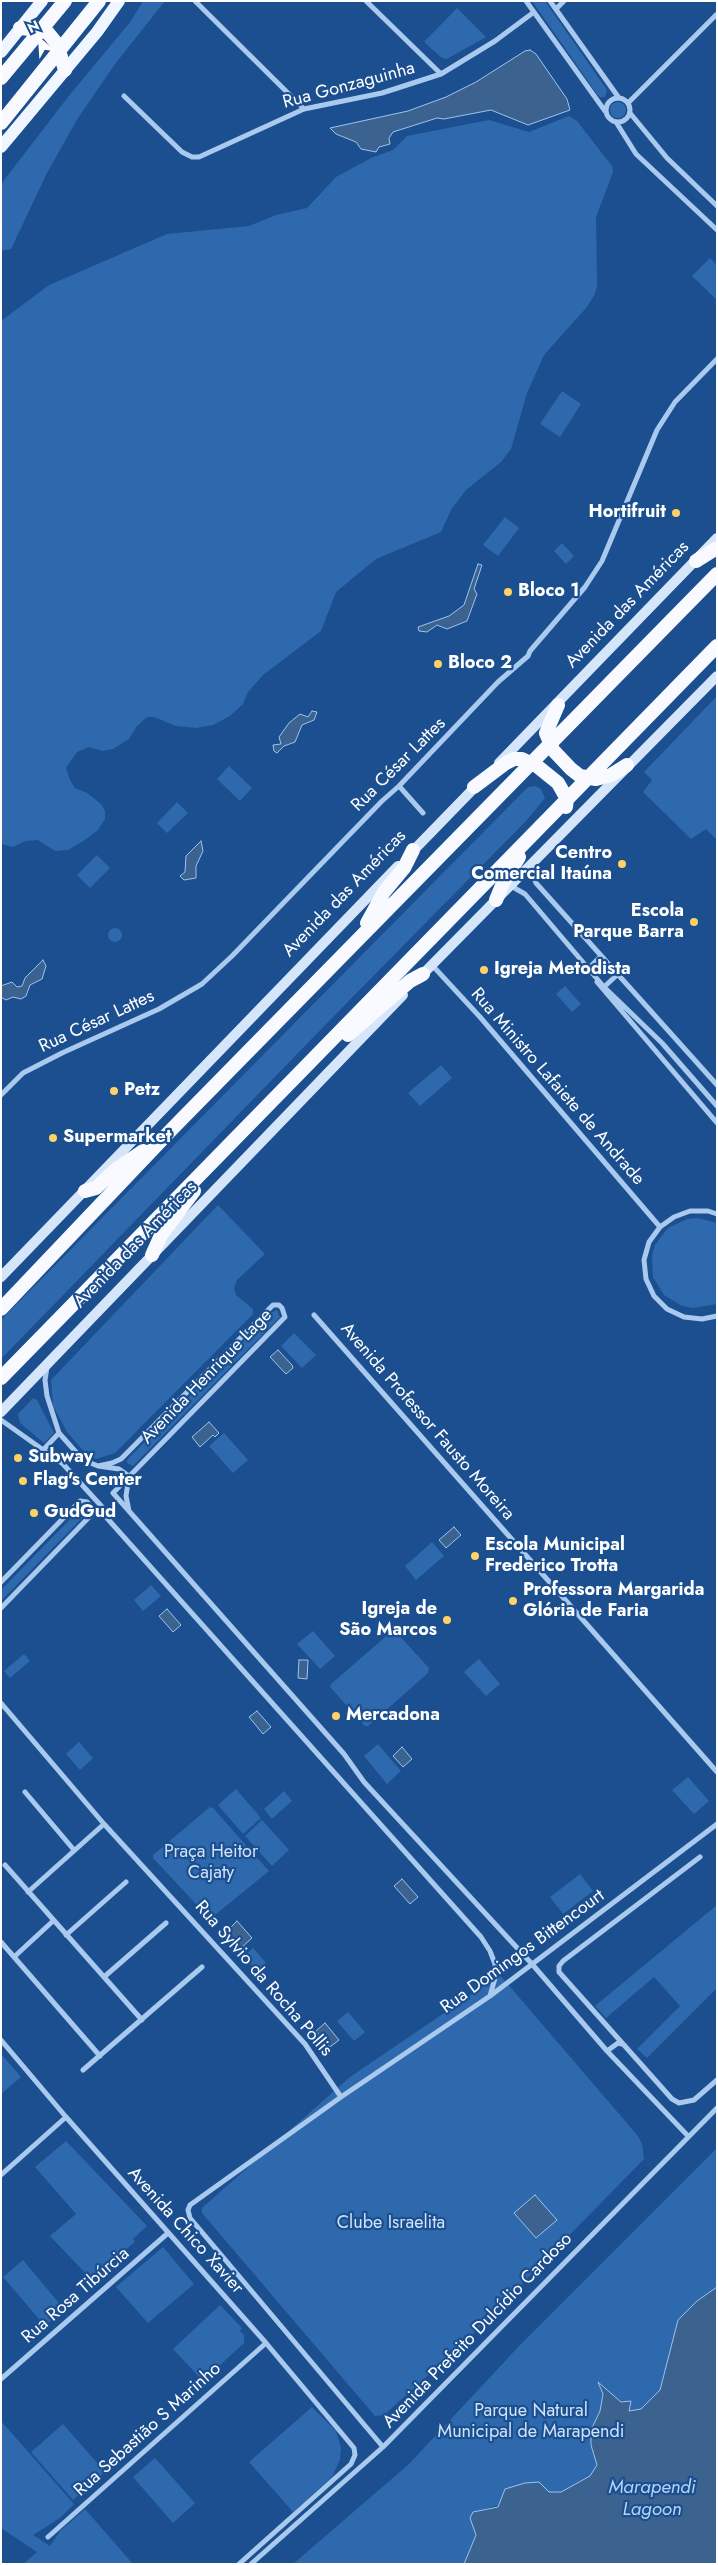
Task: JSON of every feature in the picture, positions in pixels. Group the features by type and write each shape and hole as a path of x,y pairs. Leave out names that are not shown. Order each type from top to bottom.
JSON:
{"highway":[{"path":"1,78 65,1"},
{"path":"1,123 98,1"},
{"path":"20,28 41,30 52,38 60,50 65,70"},
{"path":"696,561 717,548"},
{"path":"1,1309 172,1129 353,946 530,762 717,574"},
{"name":"Avenida das Américas","path":"1,1378 717,646"},
{"path":"558,705 547,728 550,743 571,769 587,778 603,778 627,765"},
{"path":"474,787 514,759 530,762 549,775 567,799 566,809 562,814 518,859 496,900"},
{"path":"353,946 384,892 404,868 413,850"},
{"path":"305,1067 334,1048 410,981 428,969"},
{"path":"85,1191 96,1188 122,1165 172,1129"},
{"path":"152,1255 161,1235 201,1183 212,1164"}],"main road":[{"path":"1,52 42,1"},
{"path":"1,147 119,1"},
{"name":"Avenida das Américas","path":"2,1276 474,787 558,705 717,538"},
{"name":"Avenida das Américas","path":"1,1412 428,969 627,765 717,676"}],"street":[{"path":"195,1 304,109"},
{"path":"366,1 441,74"},
{"path":"526,1 610,120 616,122 623,121 630,113"},
{"path":"550,1 619,98 628,103 630,113 667,158 717,206"},
{"path":"556,9 564,1"},
{"name":"Rua Gonzaguinha","path":"124,96 182,152 192,157 212,153 304,109 382,93 441,74 495,41 534,12"},
{"path":"628,103 717,14"},
{"path":"605,111 608,103 619,98"},
{"path":"616,122 636,154 717,230"},
{"name":"Rua César Lattes","path":"1,1095 23,1074 62,1053 158,1009 202,984 232,956 399,786 498,682 528,656 530,651 585,587 606,552 657,430 674,402 717,359"},
{"path":"399,786 424,813"},
{"path":"529,866 536,883 717,1085"},
{"path":"510,886 525,894 604,987 662,1043 717,1106"},
{"path":"587,967 601,956"},
{"path":"587,967 603,992 717,1123"},
{"name":"Rua Ministro Lafaiete de Andrade","path":"428,969 480,1017 660,1227"},
{"path":"604,987 618,974"},
{"path":"717,1214 708,1211 690,1211 674,1217 660,1227 649,1242 644,1260 646,1279 654,1296 667,1309 684,1317 702,1319 717,1316"},
{"name":"Avenida Henrique Lage","path":"98,1466 121,1459 273,1305 279,1305 282,1308 285,1317 113,1494 129,1511"},
{"name":"Avenida Professor Fausto Moreira","path":"314,1315 717,1772"},
{"path":"48,1365 45,1380 47,1396 59,1433 83,1460 98,1466 119,1469 129,1476 126,1496 129,1511 344,1754 364,1782 532,1964 607,2051 688,2136"},
{"path":"1,1420 63,1464 104,1509 106,1517"},
{"path":"44,1449 59,1433"},
{"path":"1,1582 80,1501 87,1502 94,1511 106,1517 481,1937 490,1951 495,1964 495,1978 490,1996"},
{"path":"1,1608 94,1511"},
{"name":"Rua Sylvio da Rocha Pollis","path":"1,1703 104,1824 305,2044 341,2097"},
{"path":"25,1792 74,1850"},
{"path":"28,1892 104,1824"},
{"name":"Rua Domingos Bittencourt","path":"341,2097 490,1996 717,1824"},
{"path":"700,1857 563,1961 559,1966 561,1977 672,2099 679,2103 694,2100 717,2080"},
{"path":"5,1865 142,2020"},
{"path":"66,1935 126,1882"},
{"path":"14,1957 53,1921"},
{"path":"104,1977 166,1923"},
{"path":"1,1942 100,2056"},
{"path":"83,2070 202,1967"},
{"name":"Avenida Chico Xavier","path":"1,2040 66,2117 350,2441 355,2455 351,2464 238,2564"},
{"path":"607,2051 618,2043 621,2044"},
{"name":"Avenida Chico Xavier","path":"341,2097 195,2200 188,2210 190,2218 383,2448"},
{"name":"Avenida Prefeito Dulcídio Cardoso","path":"251,2564 383,2448 717,2108"},
{"path":"1,2175 66,2117"},
{"name":"Rua Rosa Tibúrcia","path":"1,2379 168,2233"},
{"name":"Rua Sebastião S Marinho","path":"48,2537 266,2343"}],"green space":[{"path":"143,1 165,1 115,64 78,118 47,173 11,249 1,251 1,184 68,97 131,21"},
{"path":"532,1 545,1 607,90 605,97 600,97 597,94"},
{"path":"457,8 486,37 447,59 442,58 424,42"},
{"path":"618,102 626,110 618,118 610,110"},
{"path":"569,116 577,121 612,166 613,172 596,217 597,285 595,294 587,307 544,355 527,393 511,449 501,462 466,490 452,508 441,532 376,559 336,592 321,631 263,675 248,692 243,704 230,716 213,725 196,728 176,726 154,717 147,717 137,726 129,739 113,749 102,751 89,747 77,752 66,768 70,780 75,788 87,793 101,804 105,811 105,819 98,830 85,840 68,850 55,851 38,840 25,841 13,847 1,844 1,321 49,285 167,234 249,226 276,215 307,208 336,177 371,158 393,150 407,136 489,120 529,132"},
{"path":"710,258 717,265 717,300 692,276"},
{"path":"562,391 581,404 560,437 540,424"},
{"path":"505,517 519,528 498,556 483,545"},
{"path":"562,543 574,556 566,564 554,551"},
{"path":"717,696 717,840 706,829 691,839 643,792 652,780 644,772"},
{"path":"229,766 252,788 240,801 217,779"},
{"path":"535,786 541,789 545,798 527,820 1,1359 1,1320 528,787"},
{"path":"177,802 188,813 167,833 157,823"},
{"path":"97,855 110,868 90,888 77,875"},
{"path":"112,928 118,928 122,935 118,942 112,942 108,938 108,932"},
{"path":"565,986 581,1004 572,1012 556,994"},
{"path":"441,1065 452,1078 420,1106 408,1093"},
{"path":"218,1205 265,1254 237,1280 234,1288 236,1295 253,1309 253,1314 115,1453 96,1459 87,1455 67,1432 53,1406 51,1380"},
{"path":"698,1218 717,1223 717,1304 693,1308 682,1306 664,1295 653,1277 652,1255 655,1245 668,1228 687,1219"},
{"path":"277,1310 280,1317 133,1466 127,1463 127,1460 272,1312"},
{"path":"294,1333 316,1355 302,1368 281,1346"},
{"path":"33,1398 37,1400 54,1433 44,1443 20,1423 18,1414"},
{"path":"224,1433 248,1460 233,1473 209,1446"},
{"path":"82,1507 88,1512 1,1601 1,1590"},
{"path":"432,1542 444,1556 416,1580 405,1566"},
{"path":"151,1585 161,1596 143,1611 134,1600"},
{"path":"313,1631 335,1656 320,1669 297,1644"},
{"path":"395,1631 429,1668 428,1673 368,1726 365,1726 330,1687 331,1684 391,1632"},
{"path":"24,1654 30,1661 10,1678 4,1671"},
{"path":"479,1659 500,1684 486,1696 464,1672"},
{"path":"79,1742 93,1758 80,1770 66,1754"},
{"path":"378,1744 401,1771 387,1784 364,1756"},
{"path":"688,1777 709,1801 694,1814 672,1790"},
{"path":"236,1789 261,1818 243,1834 218,1805"},
{"path":"284,1791 292,1801 272,1819 264,1809"},
{"name":"Praça Heitor Cajaty","path":"210,1807 213,1808 269,1871 210,1919 153,1858 153,1855"},
{"path":"262,1820 289,1850 272,1866 245,1836"},
{"path":"580,1874 593,1891 563,1914 550,1897"},
{"path":"717,1905 717,1988 647,2058 637,2049 680,2006 654,1977 606,2018 595,2006"},
{"path":"253,1948 266,1963 256,1971 244,1956"},
{"name":"Clube Israelita","path":"500,1975 638,2136 642,2144 644,2159 464,2343 384,2415 375,2416 202,2213 202,2208 350,2077"},
{"path":"348,2012 365,2032 354,2041 337,2021"},
{"path":"1,2054 21,2077 1,2094"},
{"path":"66,2141 147,2226 133,2239 135,2242 91,2279 50,2236 76,2214 35,2167"},
{"name":"Parque Natural Municipal de Marapendi","path":"717,2148 717,2287 697,2301 678,2320 660,2390 641,2410 629,2411 599,2383 603,2394 600,2411 591,2430 591,2445 597,2465 590,2476 561,2492 549,2492 473,2512 470,2518 476,2534 464,2564 293,2564 409,2464 521,2344"},
{"path":"163,2247 194,2284 148,2323 116,2287"},
{"path":"23,2260 64,2309 45,2326 3,2277"},
{"path":"220,2305 242,2328 240,2331 244,2335 244,2343 203,2381 173,2349"},
{"path":"312,2407 336,2431 341,2448 340,2460 332,2477 293,2512 249,2462"},
{"path":"1,2421 74,2504 60,2518 33,2535 50,2546 60,2531 85,2509 133,2564 23,2564 37,2552 1,2528"},
{"path":"63,2424 105,2472 73,2500 31,2452"},
{"path":"155,2458 195,2503 173,2523 133,2477"}],"water":[{"path":"530,50 536,54 567,99 570,110 528,125 491,110 444,119 437,118 393,132 389,138 390,144 379,147 376,152 361,149 356,142 336,134 330,128 408,111 446,97 476,82 525,51"},
{"path":"478,564 482,565 474,589 477,594 467,621 447,629 437,625 427,632 419,631 418,627 449,616 464,605"},
{"path":"312,711 317,712 314,720 302,725 295,742 284,746 277,753 274,751 273,745 281,744 279,737 289,723 300,714 308,717"},
{"path":"201,841 203,851 196,866 196,878 184,880 180,876 185,872 186,856"},
{"path":"43,960 46,966 42,979 30,985 26,996 21,999 13,997 6,1000 1,997 1,986 12,982 17,987 22,986 25,978"},
{"path":"278,1350 293,1368 286,1374 270,1357"},
{"path":"209,1422 219,1433 215,1437 213,1435 200,1447 192,1437"},
{"path":"454,1527 461,1535 446,1548 439,1540"},
{"path":"167,1609 181,1625 173,1632 159,1616"},
{"path":"299,1660 308,1660 307,1679 298,1678"},
{"path":"257,1711 271,1727 263,1734 249,1717"},
{"path":"402,1747 412,1759 403,1767 393,1756"},
{"path":"402,1879 418,1897 410,1904 394,1886"},
{"path":"237,1921 252,1938 241,1948 228,1933"},
{"path":"325,2023 339,2040 330,2047 316,2031"},
{"path":"535,2195 557,2220 536,2238 514,2213"},
{"name":"Marapendi Lagoon","path":"717,2287 717,2564 464,2564 476,2535 470,2518 473,2512 498,2507 505,2489 525,2483 539,2482 549,2492 561,2492 590,2476 597,2465 591,2445 591,2430 600,2411 603,2394 598,2382 621,2402 631,2401 629,2411 641,2409 660,2390 678,2320 697,2301"}],"place":[{"name":"Hortifruit","path":"676,513"},
{"name":"Bloco 1","path":"508,592"},
{"name":"Bloco 2","path":"438,664"},
{"name":"Centro Comercial Itaúna","path":"622,864"},
{"name":"Escola Parque Barra","path":"694,922"},
{"name":"Igreja Metodista","path":"484,970"},
{"name":"Petz","path":"114,1091"},
{"name":"Supermarket","path":"53,1138"},
{"name":"Subway","path":"18,1458"},
{"name":"Flag's Center","path":"23,1481"},
{"name":"GudGud","path":"34,1513"},
{"name":"Escola Municipal Frederico Trotta","path":"475,1556"},
{"name":"Professora Margarida Glória de Faria","path":"513,1601"},
{"name":"Igreja de São Marcos","path":"447,1620"},
{"name":"Mercadona","path":"336,1716"}]}
